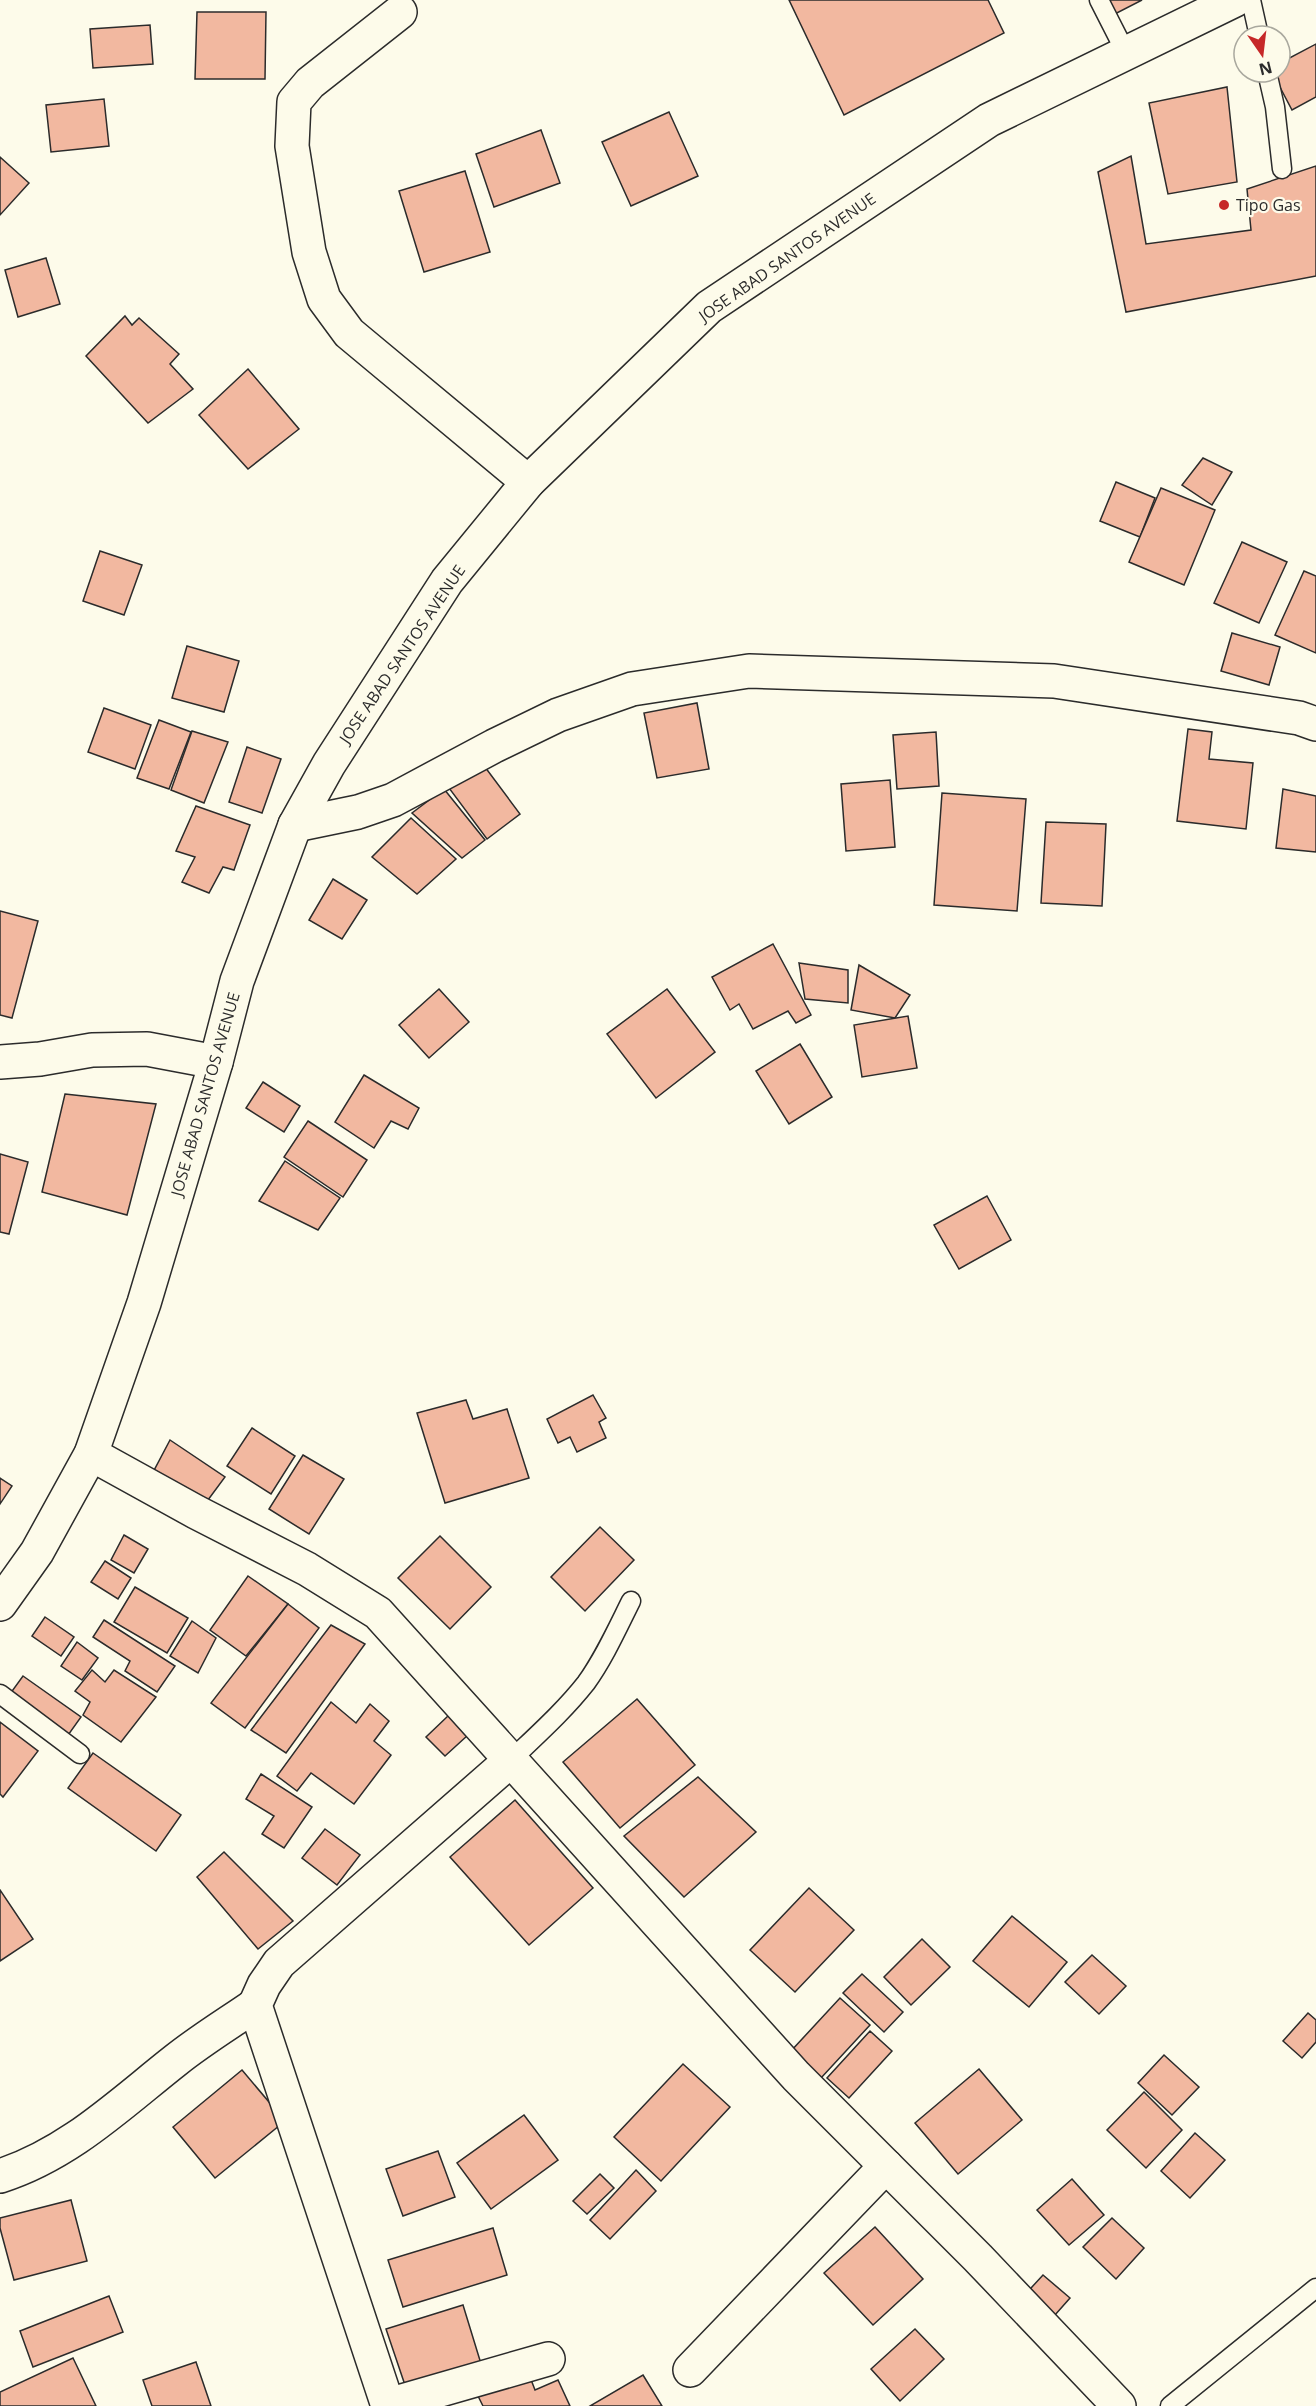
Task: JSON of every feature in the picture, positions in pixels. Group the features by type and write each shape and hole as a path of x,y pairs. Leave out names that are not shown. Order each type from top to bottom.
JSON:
{"main road":[{"name":"JOSE ABAD SANTOS AVENUE","path":"0,1604 38,1552 91,1454 144,1303 216,1062 237,981 295,825 329,764 447,582 528,482 709,307 989,120 1235,0"},
{"path":"400,12 310,83 294,102 292,146 309,252 324,299 349,333 386,367 528,482"},
{"path":"295,825 358,812 393,800 484,750 558,715 632,689 749,671 1054,681 1299,718 1316,724"},
{"path":"0,1062 40,1059 92,1050 147,1049 216,1062"},
{"path":"91,1454 196,1512 307,1569 378,1614 796,2076 1119,2406"},
{"path":"0,2176 69,2144 115,2111 177,2059 255,2005 264,1985 279,1963 511,1760"},
{"path":"255,2005 388,2406 549,2359"},
{"path":"690,2370 886,2166"}],"lane":[{"path":"1099,0 1126,53"},
{"path":"1251,0 1256,24"},
{"path":"1270,84 1275,107 1282,169"},
{"path":"511,1760 559,1714 586,1682 605,1652 631,1601"},
{"path":"0,1694 80,1754"},
{"path":"1170,2406 1316,2288"}],"building":[{"path":"789,0 988,0 1004,33 844,115"},
{"path":"1103,0 1142,0 1111,16"},
{"path":"197,12 266,12 265,79 195,79"},
{"path":"150,25 153,64 93,68 90,29"},
{"path":"1316,44 1316,97 1292,110 1278,84 1292,84 1292,57"},
{"path":"1227,87 1237,182 1168,194 1149,103"},
{"path":"104,99 109,146 51,152 46,105"},
{"path":"669,112 698,176 631,206 602,142"},
{"path":"541,130 560,183 494,207 476,154"},
{"path":"1131,156 1146,244 1251,230 1247,189 1316,166 1316,276 1126,312 1098,172"},
{"path":"0,157 29,183 0,215"},
{"path":"465,171 490,252 424,272 399,191"},
{"path":"46,258 60,304 18,317 5,270"},
{"path":"125,316 132,325 139,318 179,354 170,364 193,389 148,423 86,356"},
{"path":"248,369 299,429 248,469 199,415"},
{"path":"1203,458 1232,472 1212,505 1182,485"},
{"path":"1116,482 1155,498 1140,537 1100,521"},
{"path":"1161,488 1215,510 1184,585 1129,562"},
{"path":"1242,542 1287,562 1259,623 1214,603"},
{"path":"100,551 142,565 124,615 83,601"},
{"path":"1304,571 1316,576 1316,653 1275,635"},
{"path":"1232,633 1280,647 1269,685 1221,671"},
{"path":"187,646 239,661 224,712 172,698"},
{"path":"697,703 709,769 657,778 644,713"},
{"path":"104,708 151,725 135,769 88,752"},
{"path":"159,720 191,732 169,789 137,778"},
{"path":"1188,729 1212,732 1209,759 1253,763 1246,829 1177,821"},
{"path":"192,731 228,742 204,803 171,790"},
{"path":"936,732 939,786 897,789 893,735"},
{"path":"247,747 281,759 262,813 229,802"},
{"path":"482,763 520,814 487,839 449,788"},
{"path":"890,780 895,847 846,851 841,784"},
{"path":"444,789 485,840 462,858 412,813"},
{"path":"1283,789 1316,796 1316,852 1276,848"},
{"path":"942,793 1026,799 1017,911 934,905"},
{"path":"196,806 250,825 234,870 223,867 209,893 182,882 195,857 176,851"},
{"path":"411,818 456,859 417,894 372,857"},
{"path":"1046,822 1106,824 1102,906 1041,903"},
{"path":"333,879 367,900 342,939 309,920"},
{"path":"0,911 38,921 12,1018 0,1015"},
{"path":"773,944 811,1015 796,1023 788,1011 753,1029 739,1004 730,1010 712,977"},
{"path":"799,963 848,970 848,1003 805,999"},
{"path":"859,965 910,995 895,1018 851,1010"},
{"path":"439,989 469,1022 429,1058 399,1025"},
{"path":"667,989 715,1052 656,1098 607,1034"},
{"path":"908,1016 917,1068 862,1077 854,1025"},
{"path":"800,1044 832,1097 789,1124 756,1071"},
{"path":"364,1075 419,1108 408,1129 391,1121 374,1148 335,1122"},
{"path":"263,1082 300,1106 284,1132 246,1108"},
{"path":"65,1094 156,1104 127,1215 42,1192"},
{"path":"308,1121 367,1160 343,1197 284,1157"},
{"path":"0,1154 28,1162 9,1234 0,1232"},
{"path":"285,1161 340,1198 318,1230 259,1201"},
{"path":"987,1196 1011,1240 959,1269 934,1225"},
{"path":"593,1395 606,1418 599,1422 606,1438 577,1452 570,1437 558,1443 547,1419"},
{"path":"466,1400 473,1419 507,1409 529,1478 445,1503 417,1413"},
{"path":"252,1428 295,1456 271,1494 227,1466"},
{"path":"170,1440 225,1477 205,1504 150,1478"},
{"path":"303,1455 344,1479 309,1534 269,1509"},
{"path":"0,1478 12,1486 0,1504"},
{"path":"600,1527 634,1560 585,1611 551,1577"},
{"path":"124,1535 148,1549 134,1573 111,1560"},
{"path":"440,1536 491,1587 450,1629 398,1578"},
{"path":"105,1561 131,1578 118,1599 91,1582"},
{"path":"248,1576 288,1604 246,1656 210,1630"},
{"path":"135,1587 188,1618 167,1653 114,1622"},
{"path":"288,1604 319,1628 245,1728 211,1703"},
{"path":"45,1617 74,1637 61,1656 32,1636"},
{"path":"104,1620 175,1666 157,1692 125,1671 130,1661 93,1637"},
{"path":"192,1621 216,1638 198,1673 170,1656"},
{"path":"331,1625 365,1644 286,1753 251,1730"},
{"path":"77,1642 98,1658 82,1680 61,1666"},
{"path":"92,1670 105,1682 114,1670 156,1697 121,1742 83,1715 90,1702 75,1691"},
{"path":"23,1676 81,1717 66,1738 7,1698"},
{"path":"637,1699 695,1765 620,1828 563,1762"},
{"path":"331,1702 356,1723 370,1704 389,1721 374,1741 391,1755 354,1804 311,1773 297,1791 277,1776"},
{"path":"449,1715 468,1735 445,1756 426,1737"},
{"path":"0,1722 38,1751 3,1797 0,1794"},
{"path":"93,1753 181,1815 156,1851 68,1788"},
{"path":"261,1774 312,1807 284,1848 262,1834 274,1816 246,1799"},
{"path":"698,1777 756,1832 684,1897 624,1836"},
{"path":"515,1800 593,1888 529,1945 450,1857"},
{"path":"325,1829 360,1855 337,1885 302,1858"},
{"path":"224,1852 293,1921 258,1949 197,1877"},
{"path":"809,1888 854,1930 795,1992 750,1950"},
{"path":"0,1890 33,1939 0,1961"},
{"path":"1012,1916 1067,1962 1029,2007 973,1961"},
{"path":"922,1939 950,1967 911,2005 884,1977"},
{"path":"1092,1955 1126,1986 1099,2014 1065,1982"},
{"path":"862,1974 903,2012 884,2032 843,1993"},
{"path":"840,1998 870,2025 821,2078 791,2051"},
{"path":"1308,2013 1316,2020 1316,2042 1302,2058 1283,2041"},
{"path":"870,2031 892,2051 849,2098 827,2078"},
{"path":"1164,2055 1199,2087 1172,2115 1138,2083"},
{"path":"683,2064 730,2107 661,2181 614,2137"},
{"path":"979,2069 1022,2120 958,2174 915,2123"},
{"path":"242,2070 285,2121 215,2178 173,2127"},
{"path":"1144,2092 1182,2130 1146,2168 1107,2130"},
{"path":"524,2115 558,2160 491,2209 457,2163"},
{"path":"1195,2133 1225,2160 1190,2198 1161,2171"},
{"path":"438,2151 455,2197 403,2216 386,2169"},
{"path":"636,2170 656,2191 610,2239 590,2220"},
{"path":"600,2174 614,2188 587,2214 573,2201"},
{"path":"1072,2179 1104,2215 1069,2245 1037,2210"},
{"path":"71,2200 87,2261 14,2280 0,2228 0,2218"},
{"path":"1112,2218 1144,2248 1116,2279 1083,2247"},
{"path":"875,2227 923,2279 873,2325 824,2273"},
{"path":"493,2228 507,2275 403,2307 388,2260"},
{"path":"1043,2275 1070,2298 1047,2324 1020,2300"},
{"path":"109,2296 123,2332 33,2367 20,2331"},
{"path":"463,2305 482,2367 407,2391 386,2329"},
{"path":"915,2329 944,2359 900,2401 871,2369"},
{"path":"73,2358 96,2406 0,2406 0,2392"},
{"path":"196,2362 211,2406 152,2406 143,2380"},
{"path":"643,2375 662,2406 590,2406"},
{"path":"530,2377 535,2390 558,2380 570,2406 483,2406 478,2396"}],"place":[{"name":"Tipo Gas","path":"1224,205"}]}
